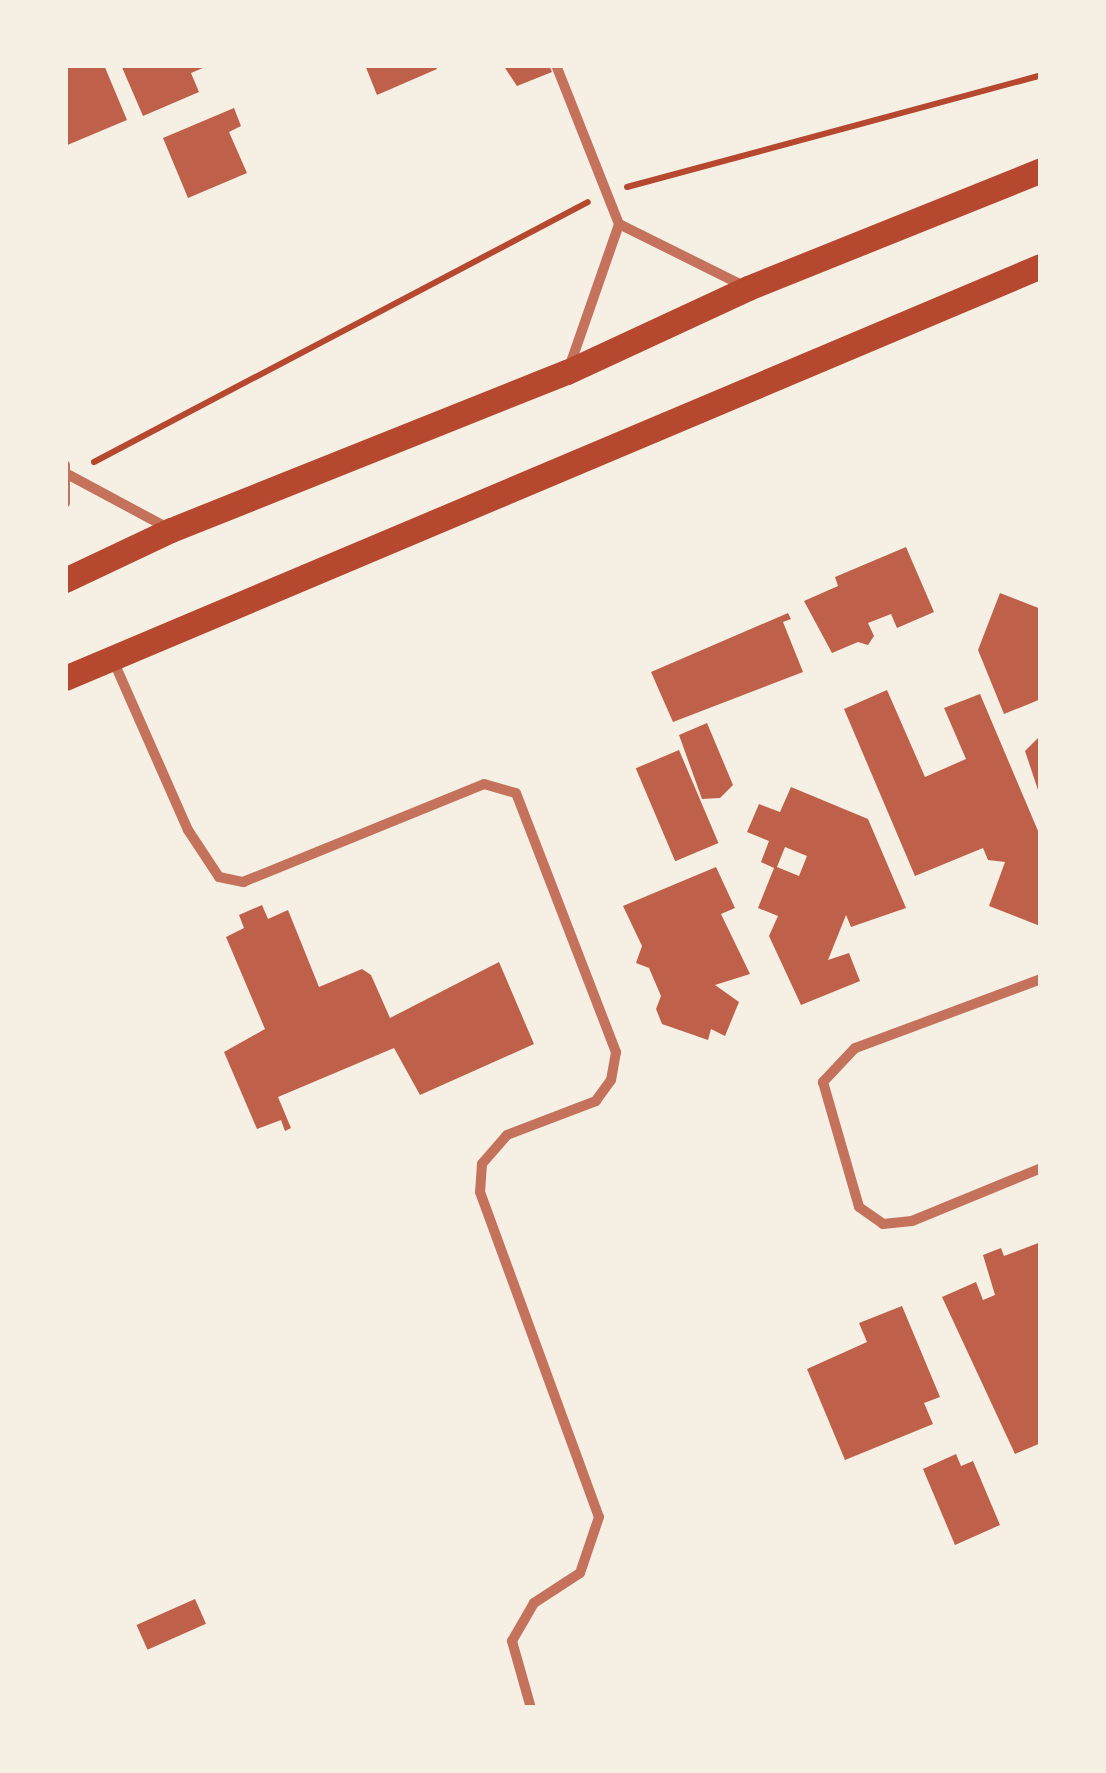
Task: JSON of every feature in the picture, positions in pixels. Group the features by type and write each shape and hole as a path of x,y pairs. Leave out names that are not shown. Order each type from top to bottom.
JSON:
{"main road":[{"path":"65,580 171,530 567,372 748,288 1041,170"},
{"path":"65,678 1041,266"}],"street":[{"path":"556,65 619,224 748,288"},
{"path":"567,372 619,224"},
{"path":"65,503 67,470 171,530"},
{"path":"112,658 188,830 218,877 244,882 484,784 516,793 616,1052 611,1080 596,1102 507,1136 482,1164 480,1192 600,1517 580,1573 534,1603 512,1641 530,1708"},
{"path":"1041,980 855,1048 823,1082 859,1207 883,1224 912,1221 1041,1168"}],"path":[{"path":"67,470 605,193 1041,75"}],"building":[{"path":"65,65 104,65 127,120 65,146"},
{"path":"121,65 210,65 191,73 199,92 143,116"},
{"path":"365,65 436,65 437,69 377,95"},
{"path":"503,65 549,65 552,72 517,86"},
{"path":"234,108 241,126 229,132 247,173 188,198 163,138"},
{"path":"906,547 934,612 897,628 891,614 868,623 874,636 868,645 858,642 832,653 804,601 838,586 835,577"},
{"path":"1000,593 1041,609 1041,699 1004,714 978,650"},
{"path":"788,613 791,619 783,622 803,672 673,722 651,672"},
{"path":"887,690 925,777 966,759 944,708 980,694 1041,838 1040,926 989,906 1005,862 988,860 983,848 915,876 844,709"},
{"path":"707,723 733,785 720,798 702,799 679,735"},
{"path":"1041,735 1041,799 1025,751"},
{"path":"679,750 718,843 675,861 636,768"},
{"path":"791,787 868,819 906,908 851,927 846,915 828,960 849,953 860,981 801,1005 769,936 778,916 758,908 774,868 761,862 769,841 747,832 759,804 780,812","holes":["785,847 807,856 799,876 777,867"]},
{"path":"716,867 735,908 721,914 750,974 715,985 739,1002 725,1036 711,1029 708,1040 662,1024 656,1009 661,996 649,968 636,963 642,946 623,906"},
{"path":"262,905 268,919 288,910 319,987 362,969 371,975 390,1018 499,962 534,1044 420,1095 394,1048 278,1097 291,1128 285,1131 281,1120 257,1129 224,1052 265,1029 226,937 244,928 239,915"},
{"path":"1041,1242 1041,1443 1015,1454 942,1297 976,1282 983,1300 995,1295 983,1255 1001,1248 1004,1256"},
{"path":"902,1306 940,1397 924,1403 933,1424 845,1460 807,1369 867,1342 859,1323"},
{"path":"956,1454 961,1466 973,1461 1000,1525 955,1545 923,1469"},
{"path":"195,1599 206,1624 148,1650 137,1625"}]}
